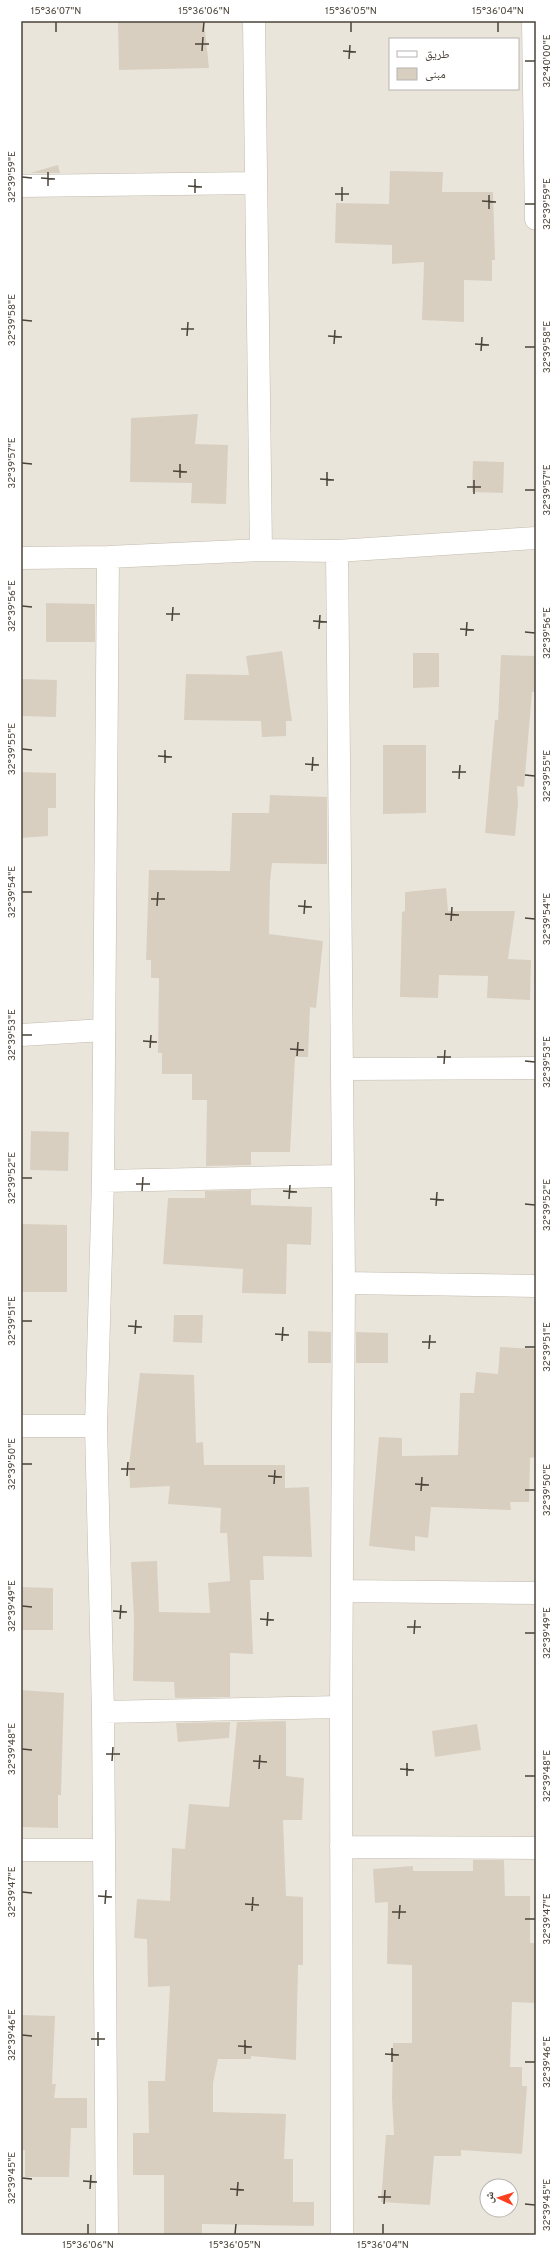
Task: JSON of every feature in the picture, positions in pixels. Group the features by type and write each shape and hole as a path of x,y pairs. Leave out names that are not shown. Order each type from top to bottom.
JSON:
{"street":[{"path":"254,21 261,550"},
{"path":"533,21 536,219"},
{"path":"21,186 256,183"},
{"path":"21,558 108,557 261,550 337,551 536,538"},
{"path":"337,551 344,1283 341,1707 342,2235"},
{"path":"107,2235 103,1712 96,1426 103,1181 108,557"},
{"path":"21,1035 104,1030"},
{"path":"343,1069 536,1068"},
{"path":"103,1181 342,1176"},
{"path":"344,1283 536,1286"},
{"path":"21,1426 96,1426"},
{"path":"342,1591 536,1593"},
{"path":"103,1712 341,1707"},
{"path":"341,1848 536,1848"},
{"path":"21,1850 104,1850"}],"shaded area":[{"path":"21,21 536,21 536,2235 21,2235"}],"building":[{"path":"118,21 204,21 209,68 119,70"},
{"path":"58,165 60,173 30,173"},
{"path":"390,171 443,172 442,192 493,192 495,260 492,260 492,281 464,280 464,322 422,320 424,262 392,264 392,245 335,243 336,203 389,204"},
{"path":"198,414 195,444 228,445 226,504 191,503 192,483 130,482 131,418"},
{"path":"473,461 504,462 503,493 472,492"},
{"path":"46,603 95,604 95,642 46,642"},
{"path":"282,651 292,721 286,721 286,736 262,737 261,721 184,720 186,674 249,675 246,656"},
{"path":"413,653 439,653 439,687 413,688"},
{"path":"501,655 536,656 536,692 532,692 524,787 517,786 518,803 515,836 485,833 495,720 498,720"},
{"path":"21,679 57,680 56,717 21,716"},
{"path":"383,745 426,745 426,813 383,814"},
{"path":"21,772 56,773 56,808 48,808 48,836 21,838"},
{"path":"270,795 327,797 327,864 272,863 270,882 269,934 323,941 316,1008 310,1007 308,1057 295,1057 290,1152 251,1152 251,1165 206,1166 207,1100 192,1100 192,1074 162,1074 162,1053 158,1053 159,978 151,978 151,960 146,960 149,870 230,871 232,813 269,813"},
{"path":"446,888 448,911 515,911 508,959 531,960 530,1000 487,998 488,976 439,975 438,998 400,997 402,912 405,911 405,892"},
{"path":"31,1131 69,1132 68,1171 30,1170"},
{"path":"251,1190 251,1205 312,1207 311,1245 287,1244 286,1294 242,1293 243,1269 163,1264 168,1198 205,1198 205,1191"},
{"path":"21,1224 67,1225 67,1292 21,1292"},
{"path":"174,1315 203,1315 202,1343 173,1342"},
{"path":"308,1331 331,1332 331,1363 308,1363"},
{"path":"356,1332 388,1333 388,1363 356,1363"},
{"path":"500,1347 536,1349 536,1457 530,1458 529,1502 510,1502 511,1510 431,1507 428,1538 415,1536 415,1551 369,1546 379,1437 402,1438 402,1456 458,1455 460,1393 474,1393 476,1372 498,1374"},
{"path":"140,1373 194,1375 196,1443 203,1442 204,1465 285,1465 285,1488 309,1487 312,1557 263,1556 264,1580 250,1580 253,1654 230,1653 230,1697 175,1698 174,1682 133,1681 134,1619 131,1562 157,1561 159,1612 210,1613 208,1583 230,1581 227,1533 220,1533 221,1508 168,1504 170,1486 130,1488 129,1465"},
{"path":"21,1587 53,1588 53,1630 21,1630"},
{"path":"21,1690 64,1693 61,1795 58,1795 58,1828 21,1827"},
{"path":"286,1721 286,1776 304,1778 302,1820 283,1820 286,1896 303,1897 303,1965 298,1965 296,2060 251,2056 251,2059 218,2059 213,2083 213,2112 286,2114 284,2159 293,2159 293,2202 314,2202 314,2226 202,2224 202,2235 164,2235 164,2175 133,2175 133,2133 149,2133 148,2081 165,2081 170,1986 148,1987 147,1939 134,1938 137,1899 170,1901 172,1848 185,1849 189,1804 229,1807 237,1722"},
{"path":"230,1722 229,1738 178,1742 176,1723"},
{"path":"477,1724 481,1750 435,1757 432,1731"},
{"path":"473,1860 504,1860 505,1896 530,1896 530,1943 536,1943 536,2003 512,2002 510,2067 522,2067 522,2086 527,2086 522,2154 461,2150 461,2156 434,2156 430,2205 381,2202 386,2135 394,2135 392,2098 393,2043 412,2043 412,1965 387,1964 388,1902 375,1903 373,1869 413,1866 413,1871 473,1871"},
{"path":"21,2015 55,2016 52,2084 56,2084 54,2098 87,2098 87,2128 71,2128 69,2177 25,2177 25,2150 21,2150"}]}
